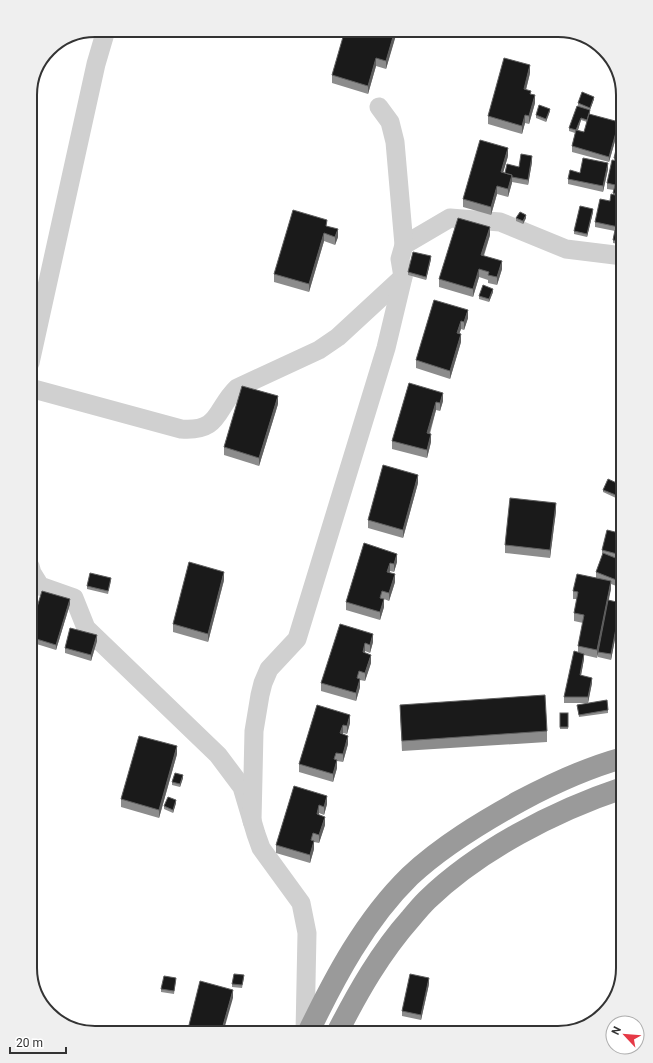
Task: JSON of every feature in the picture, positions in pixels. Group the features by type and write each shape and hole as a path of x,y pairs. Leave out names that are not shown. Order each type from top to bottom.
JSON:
{"highway":[{"path":"311,1026 327,994 364,931 386,903 411,876 437,854 468,832 499,813 574,774 616,760"},
{"path":"341,1026 378,960 402,928 426,901 456,875 516,836 567,810 616,790"}],"street":[{"path":"37,331 96,64 104,37"},
{"path":"252,821 254,731 263,683 269,669 297,639 386,348 403,277 400,259 404,245 395,142 390,122 379,107"},
{"path":"404,245 450,218 500,222 566,249 616,255"},
{"path":"37,390 181,429 191,430 202,428 213,422 231,394 237,388 319,350 338,337 403,277"},
{"path":"37,581 40,586 74,598 86,628 218,755 242,787 256,834 262,848 301,903 308,940 305,1026"}],"building":[{"path":"343,37 393,37 386,61 376,58 368,86 332,75"},
{"path":"504,58 530,65 524,89 531,91 530,94 535,95 529,116 525,115 522,126 488,116"},
{"path":"582,92 594,97 590,108 578,103"},
{"path":"539,105 550,109 546,119 536,115"},
{"path":"577,106 590,110 587,120 581,118 576,130 569,128"},
{"path":"589,114 616,121 616,132 609,157 572,146 576,130 584,132"},
{"path":"480,140 508,148 501,172 512,175 508,189 497,186 491,207 463,199"},
{"path":"521,154 532,156 528,180 512,177 512,175 505,173 507,164 519,167"},
{"path":"583,158 608,163 603,186 568,179 570,170 580,173"},
{"path":"612,160 616,161 616,194 613,193 615,185 607,183"},
{"path":"611,194 616,195 616,226 595,222 600,199 610,201"},
{"path":"580,206 593,209 587,234 574,231"},
{"path":"293,210 327,220 326,226 338,229 335,237 324,233 309,284 274,274"},
{"path":"520,212 526,215 523,221 516,218"},
{"path":"458,218 490,227 481,255 502,261 497,277 488,275 489,272 479,269 473,289 439,279"},
{"path":"615,230 616,230 616,241 613,240"},
{"path":"413,252 431,256 426,277 408,272"},
{"path":"483,285 493,289 489,299 479,296"},
{"path":"434,300 468,310 464,322 461,321 457,333 461,334 450,371 416,360"},
{"path":"409,383 443,393 440,403 436,402 427,433 431,434 427,450 392,441"},
{"path":"242,386 278,396 259,458 224,447"},
{"path":"383,465 418,475 403,530 368,520"},
{"path":"608,479 616,483 616,495 603,490"},
{"path":"510,498 556,503 550,550 505,545"},
{"path":"607,530 616,532 616,554 602,550"},
{"path":"364,543 397,554 394,564 390,563 387,572 395,574 389,593 382,591 380,598 384,599 380,612 346,602"},
{"path":"603,553 616,558 616,580 596,572"},
{"path":"189,562 224,572 208,634 173,624"},
{"path":"90,573 111,578 108,591 87,586"},
{"path":"577,574 611,581 597,650 578,646 584,615 574,613 578,592 573,591"},
{"path":"42,591 70,599 56,645 37,639 37,607"},
{"path":"608,600 616,602 616,628 611,654 598,652"},
{"path":"340,624 373,634 370,645 365,643 363,652 371,655 365,673 359,671 357,678 360,679 356,693 321,683"},
{"path":"70,628 97,635 91,655 65,648"},
{"path":"574,651 584,654 580,675 592,678 588,697 564,697"},
{"path":"545,695 547,731 402,741 400,705"},
{"path":"607,700 608,710 579,715 577,705"},
{"path":"317,705 350,715 347,726 343,725 340,733 348,736 343,754 336,753 334,759 337,760 333,774 299,764"},
{"path":"560,713 568,713 568,727 560,727"},
{"path":"139,736 177,746 159,810 121,799"},
{"path":"175,773 183,775 180,784 172,782"},
{"path":"294,786 327,796 324,807 319,805 317,814 325,817 319,835 313,833 311,840 314,841 310,855 276,845"},
{"path":"168,797 176,800 173,810 164,806"},
{"path":"234,974 244,975 242,985 232,984"},
{"path":"410,974 429,978 421,1015 402,1011"},
{"path":"164,976 176,978 174,991 161,989"},
{"path":"200,981 233,990 223,1026 189,1026"}]}
